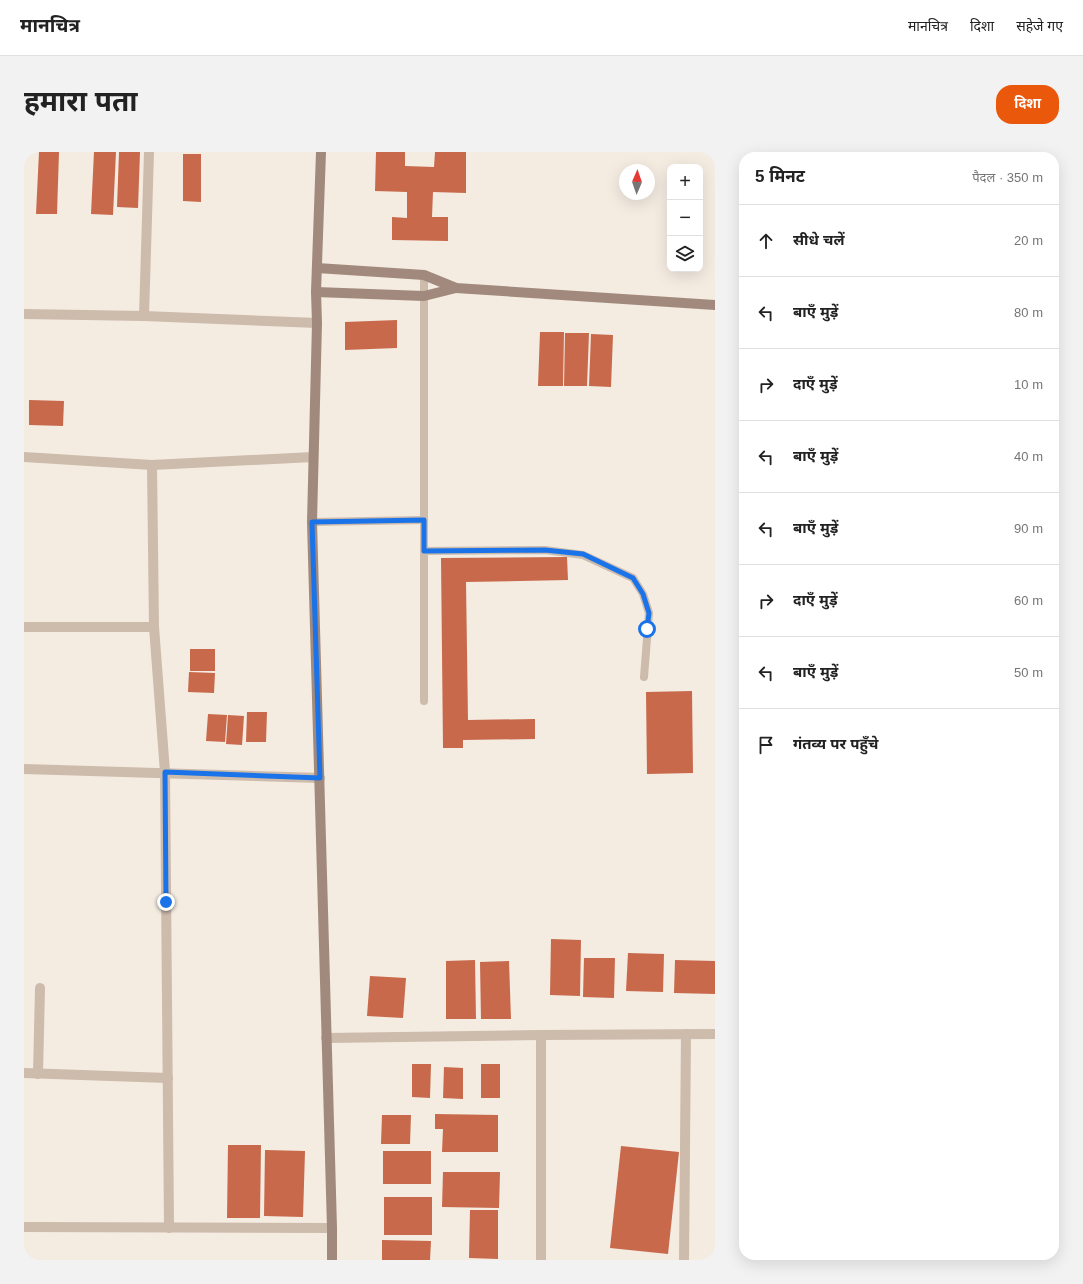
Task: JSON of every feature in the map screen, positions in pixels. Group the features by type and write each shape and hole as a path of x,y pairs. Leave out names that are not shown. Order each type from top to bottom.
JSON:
{"main road":[{"path":"321,152 316,268 317,323 312,522 332,1260"},
{"path":"316,268 424,275 456,288"},
{"path":"316,292 424,296 456,288 715,305"}],"street":[{"path":"144,316 149,152"},
{"path":"24,314 144,316 317,323"},
{"path":"24,457 152,465 313,457"},
{"path":"152,465 154,627 165,772 169,1228"},
{"path":"24,627 154,627"},
{"path":"24,769 165,772 320,778"},
{"path":"38,1074 40,988"},
{"path":"684,1260 686,1034"},
{"path":"326,1038 715,1034"},
{"path":"541,1035 541,1260"},
{"path":"24,1073 168,1078"},
{"path":"24,1227 332,1228"}],"lane":[{"path":"424,275 424,701"},
{"path":"312,522 424,520"},
{"path":"424,551 545,550 583,554 633,578 643,594 649,613 644,677"}],"building":[{"path":"39,152 59,152 57,214 36,214"},
{"path":"94,152 116,152 113,215 91,214"},
{"path":"119,152 140,152 138,208 117,207"},
{"path":"376,152 405,152 405,166 434,167 435,152 466,152 466,193 433,192 432,217 448,217 448,241 392,240 392,217 407,218 407,192 375,191"},
{"path":"183,154 201,154 201,202 183,201"},
{"path":"397,320 397,348 345,350 345,322"},
{"path":"540,332 564,332 563,386 538,386"},
{"path":"565,333 589,333 587,386 564,386"},
{"path":"591,334 613,335 611,387 589,386"},
{"path":"29,400 64,401 63,426 29,425"},
{"path":"567,557 568,580 466,582 468,720 535,719 535,739 463,740 463,748 443,748 441,558"},
{"path":"190,649 215,649 215,671 190,671"},
{"path":"189,672 215,673 214,693 188,692"},
{"path":"692,691 693,773 647,774 646,692"},
{"path":"247,712 267,712 266,742 246,742"},
{"path":"208,714 227,715 225,742 206,741"},
{"path":"228,715 244,716 242,745 226,744"},
{"path":"551,939 581,940 580,996 550,995"},
{"path":"628,953 664,954 663,992 626,991"},
{"path":"584,958 615,958 614,998 583,997"},
{"path":"475,960 476,1019 446,1019 446,961"},
{"path":"675,960 715,961 715,994 674,993"},
{"path":"509,961 511,1019 481,1019 480,962"},
{"path":"370,976 406,978 403,1018 367,1016"},
{"path":"412,1064 431,1064 430,1098 412,1097"},
{"path":"481,1064 500,1064 500,1098 481,1098"},
{"path":"444,1067 463,1068 463,1099 443,1098"},
{"path":"435,1114 498,1115 498,1152 442,1152 443,1129 435,1129"},
{"path":"382,1115 411,1115 410,1144 381,1144"},
{"path":"228,1145 261,1145 260,1218 227,1218"},
{"path":"621,1146 679,1152 668,1254 610,1248"},
{"path":"265,1150 305,1151 303,1217 264,1216"},
{"path":"383,1151 431,1151 431,1184 383,1184"},
{"path":"443,1172 500,1172 499,1208 442,1207"},
{"path":"384,1197 432,1197 432,1235 384,1235"},
{"path":"470,1210 498,1210 498,1259 469,1258"},
{"path":"382,1240 431,1241 430,1260 382,1260"}],"route":[{"path":"166,902 165,772 320,778 312,522 424,520 424,551 545,550 583,554 633,578 643,594 649,613 647,629"}]}
